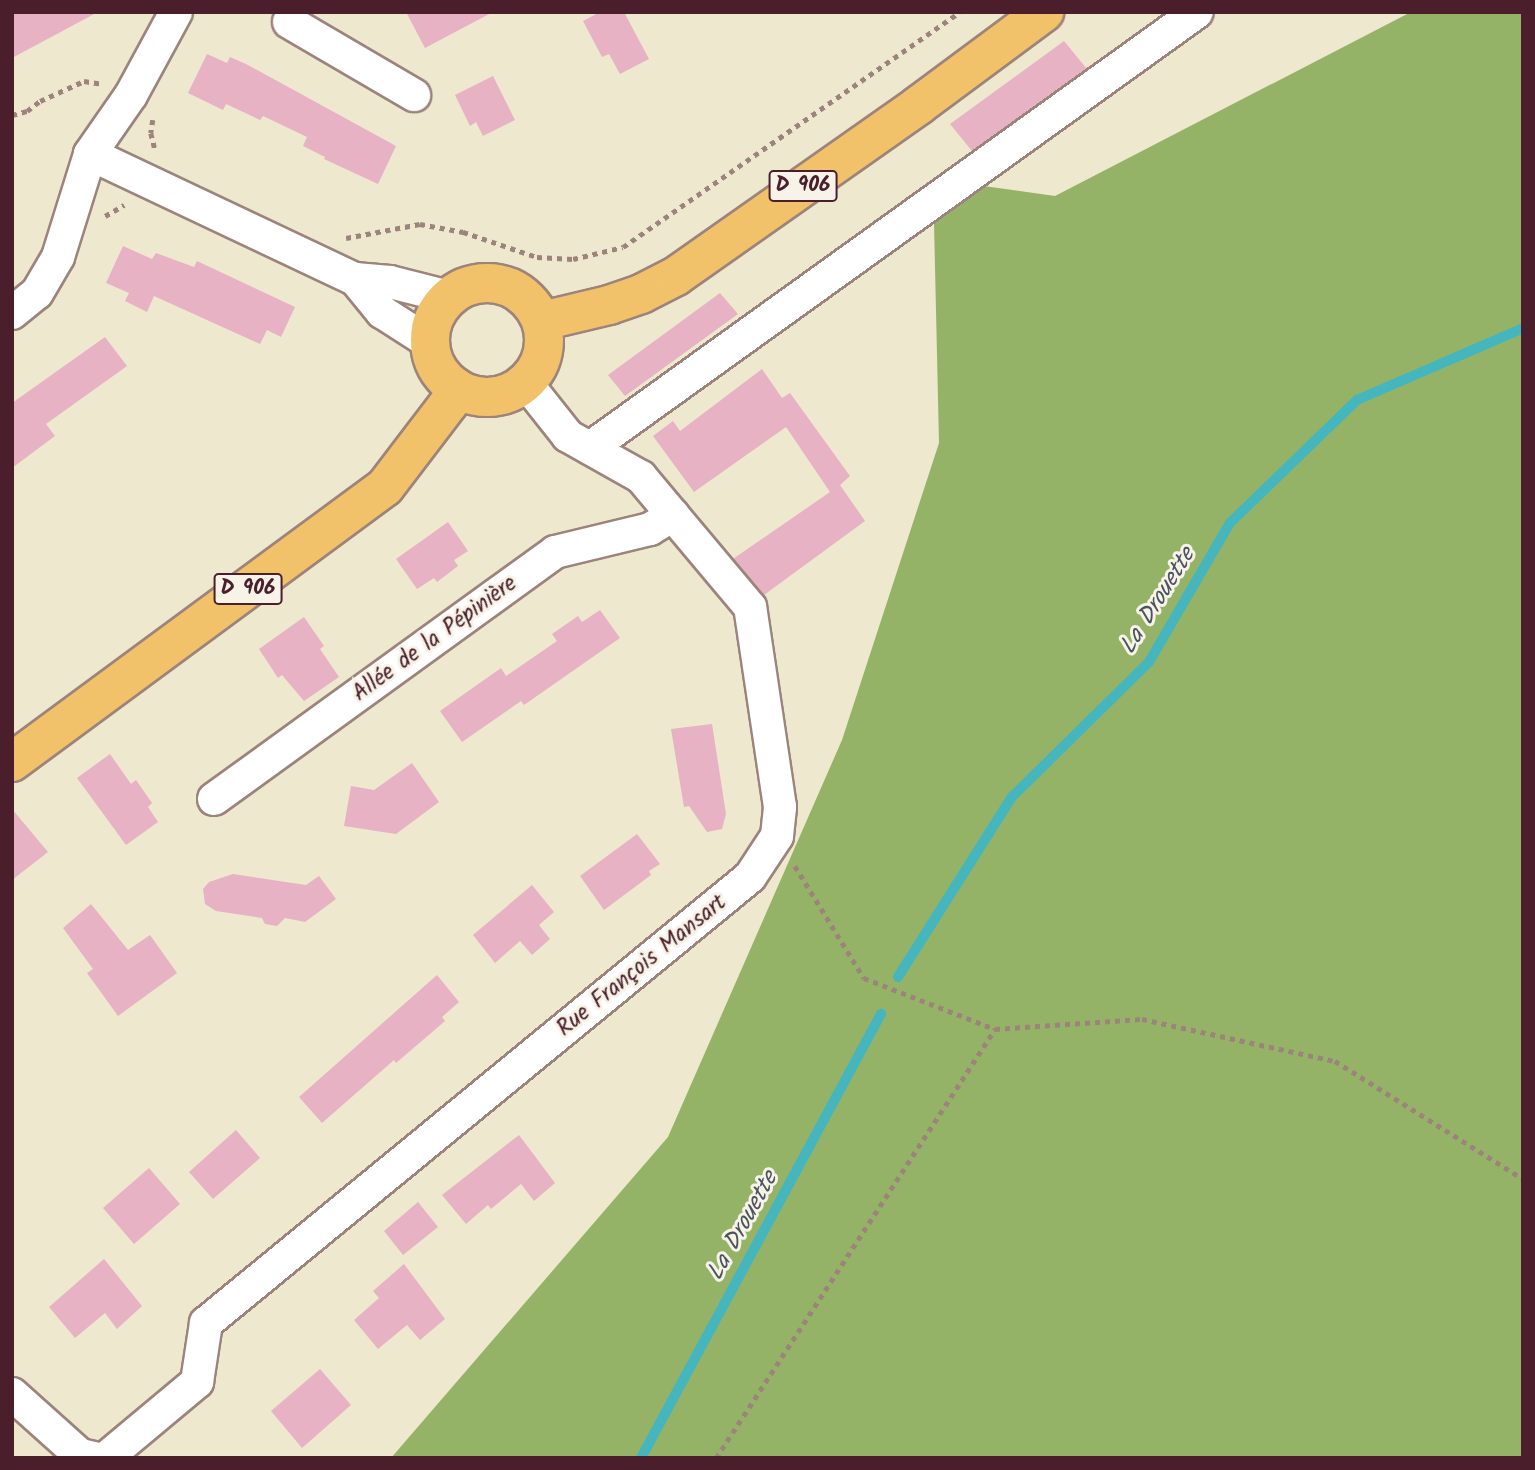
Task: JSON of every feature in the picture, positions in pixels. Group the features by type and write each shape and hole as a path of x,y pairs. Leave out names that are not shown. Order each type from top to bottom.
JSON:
{"main road":[{"name":"D 906","path":"542,321 609,305 641,294 676,276 919,105 1044,12"},
{"path":"483,283 502,284 519,292 533,304 542,321 545,337 543,354 537,369 526,383 510,393 492,397 474,396 456,388 442,376 433,360 429,342 434,317 449,297 465,287 483,283"},
{"name":"D 906","path":"12,762 386,487 441,413 456,388"}],"street":[{"path":"12,313 37,293 58,257 90,154 131,95 176,12"},
{"path":"590,448 1196,12"},
{"path":"288,15 414,95"},
{"path":"90,154 355,279 390,282 449,297"},
{"path":"355,279 382,312 429,342"},
{"name":"Rue François Mansart","path":"106,1458 197,1382 206,1323 750,877 777,836 780,807 750,607 641,477 568,436 526,383"},
{"name":"Allée de la Pépinière","path":"214,799 555,552 650,529 673,515"},
{"path":"12,1394 80,1455 94,1458"}],"path":[{"path":"341,237 362,236 420,225 463,232 537,257 573,259 624,247 960,12"},
{"path":"12,115 27,111 40,101 84,81 110,85 149,103 153,115 151,133 156,152"},
{"path":"777,836 864,978 995,1029 1142,1019 1335,1061 1523,1179"},
{"path":"716,1458 995,1029"}],"green space":[{"path":"1411,12 1523,12 1523,1458 391,1458 668,1137 842,740 939,443 933,179 1055,196"}],"building":[{"path":"12,12 98,12 12,58"},
{"path":"406,12 493,12 425,48"},
{"path":"600,12 624,12 649,59 620,74 609,54 602,57 583,21"},
{"path":"1064,41 1087,69 972,151 950,124"},
{"path":"207,54 227,63 230,57 246,64 396,146 378,184 324,159 325,157 303,146 307,137 263,116 260,120 226,104 223,110 188,93"},
{"path":"493,76 515,120 483,136 476,122 470,126 455,95"},
{"path":"123,246 152,259 156,253 194,267 197,261 295,307 281,337 267,330 260,344 154,296 147,312 125,301 129,293 106,283"},
{"path":"720,293 738,314 625,396 608,375"},
{"path":"105,337 127,366 46,424 55,436 12,468 12,403"},
{"path":"762,369 782,398 790,393 850,476 840,485 865,521 764,595 733,559 830,492 786,427 694,492 653,436 673,421 680,431"},
{"path":"448,522 468,551 454,560 458,566 437,582 434,578 417,589 396,559"},
{"path":"600,610 620,638 524,705 521,701 462,742 440,711 501,668 506,676 557,641 552,634 578,616 582,622"},
{"path":"304,617 324,646 320,649 339,677 304,701 282,675 278,678 259,649"},
{"path":"712,724 726,814 722,829 707,832 689,806 684,807 671,729"},
{"path":"110,754 131,784 136,780 152,803 148,807 158,822 126,845 77,778"},
{"path":"412,763 439,802 396,834 344,826 351,786 374,790"},
{"path":"12,809 48,852 12,880"},
{"path":"637,834 660,864 649,871 651,875 604,910 580,876"},
{"path":"233,874 306,885 319,876 336,899 305,922 285,918 277,926 265,924 262,918 216,911 205,904 203,889 209,882"},
{"path":"532,885 554,912 539,925 550,939 532,955 520,941 495,963 473,935"},
{"path":"91,904 128,950 150,935 177,973 118,1016 87,973 93,969 63,928"},
{"path":"437,975 459,1002 442,1017 445,1021 396,1063 394,1060 322,1123 299,1097"},
{"path":"236,1130 260,1158 213,1199 189,1172"},
{"path":"519,1135 555,1183 534,1201 521,1184 491,1209 488,1205 466,1224 442,1195"},
{"path":"149,1168 180,1204 134,1244 103,1208"},
{"path":"418,1202 438,1227 403,1255 384,1231"},
{"path":"104,1259 142,1306 117,1329 105,1313 75,1338 49,1307"},
{"path":"404,1264 445,1319 420,1340 407,1325 378,1349 354,1320 379,1298 373,1291"},
{"path":"320,1369 351,1405 302,1448 271,1411"}],"waterway":[{"name":"La Drouette","path":"898,977 1012,797 1149,662 1230,523 1357,400 1523,328"},
{"name":"La Drouette","path":"641,1458 881,1014"}]}
